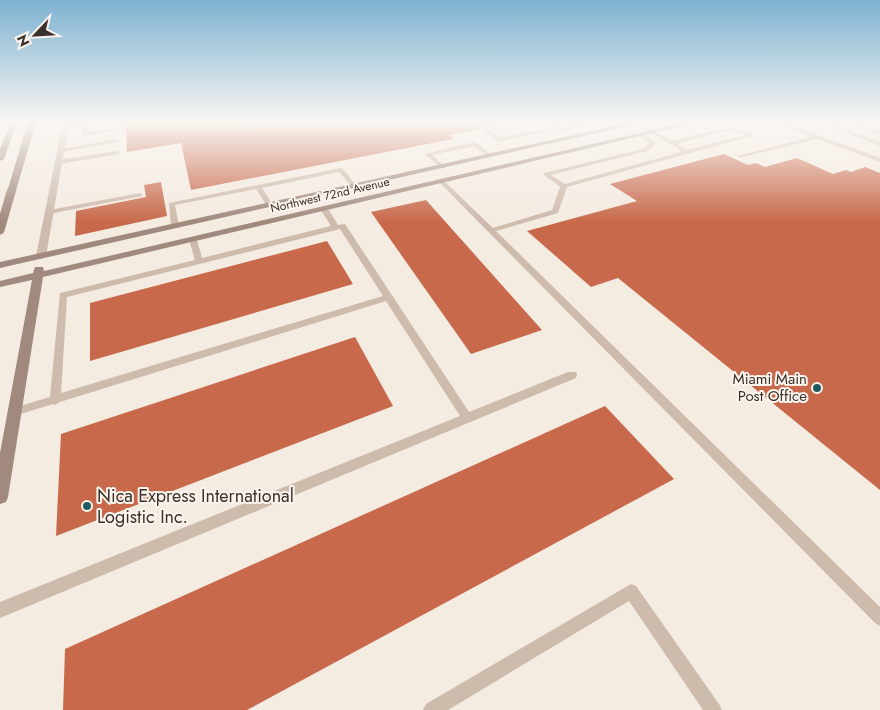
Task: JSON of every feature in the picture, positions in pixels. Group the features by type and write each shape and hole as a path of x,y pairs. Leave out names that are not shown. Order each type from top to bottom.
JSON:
{"main road":[{"path":"0,230 22,155"},
{"name":"Northwest 72nd Avenue","path":"0,265 494,155"},
{"name":"Northwest 72nd Avenue","path":"0,284 554,155"},
{"path":"442,182 441,176 445,170 458,163"},
{"path":"324,209 323,203 329,196 342,189"},
{"path":"0,497 41,256"}],"street":[{"path":"0,213 20,155"},
{"path":"41,256 60,155"}],"lane":[{"path":"59,162 103,155"},
{"path":"429,155 442,167"},
{"path":"621,155 546,174 564,186 680,155"},
{"path":"658,155 665,159"},
{"path":"740,157 747,155"},
{"path":"853,155 880,166"},
{"path":"866,155 880,160"},
{"path":"175,226 171,204 341,170 354,186"},
{"path":"442,182 880,618"},
{"path":"258,186 269,205"},
{"path":"490,230 555,211 564,186"},
{"path":"49,212 140,195"},
{"path":"324,209 336,228"},
{"path":"55,401 63,295 342,226 467,418"},
{"path":"193,240 199,261"},
{"path":"14,412 55,401 389,297"},
{"path":"0,610 572,375"},
{"path":"432,710 631,591 713,710"}],"building":[{"path":"184,155 370,155 191,190"},
{"name":"Miami Main Post Office","path":"720,155 726,155 748,165 756,163 765,167 797,158 833,174 846,170 851,172 865,167 880,173 880,490 618,278 591,287 527,231 637,201 610,184"},
{"path":"161,182 167,216 75,236 76,211 146,197 144,185"},
{"path":"426,200 542,330 471,354 371,212"},
{"path":"327,241 353,284 90,361 90,303"},
{"path":"355,337 393,406 56,536 61,434"},
{"path":"605,406 674,479 247,710 63,710 65,649"}],"place":[{"name":"Miami Main Post Office","path":"817,388"},
{"name":"Nica Express International Logistic Inc.","path":"87,506"}]}
